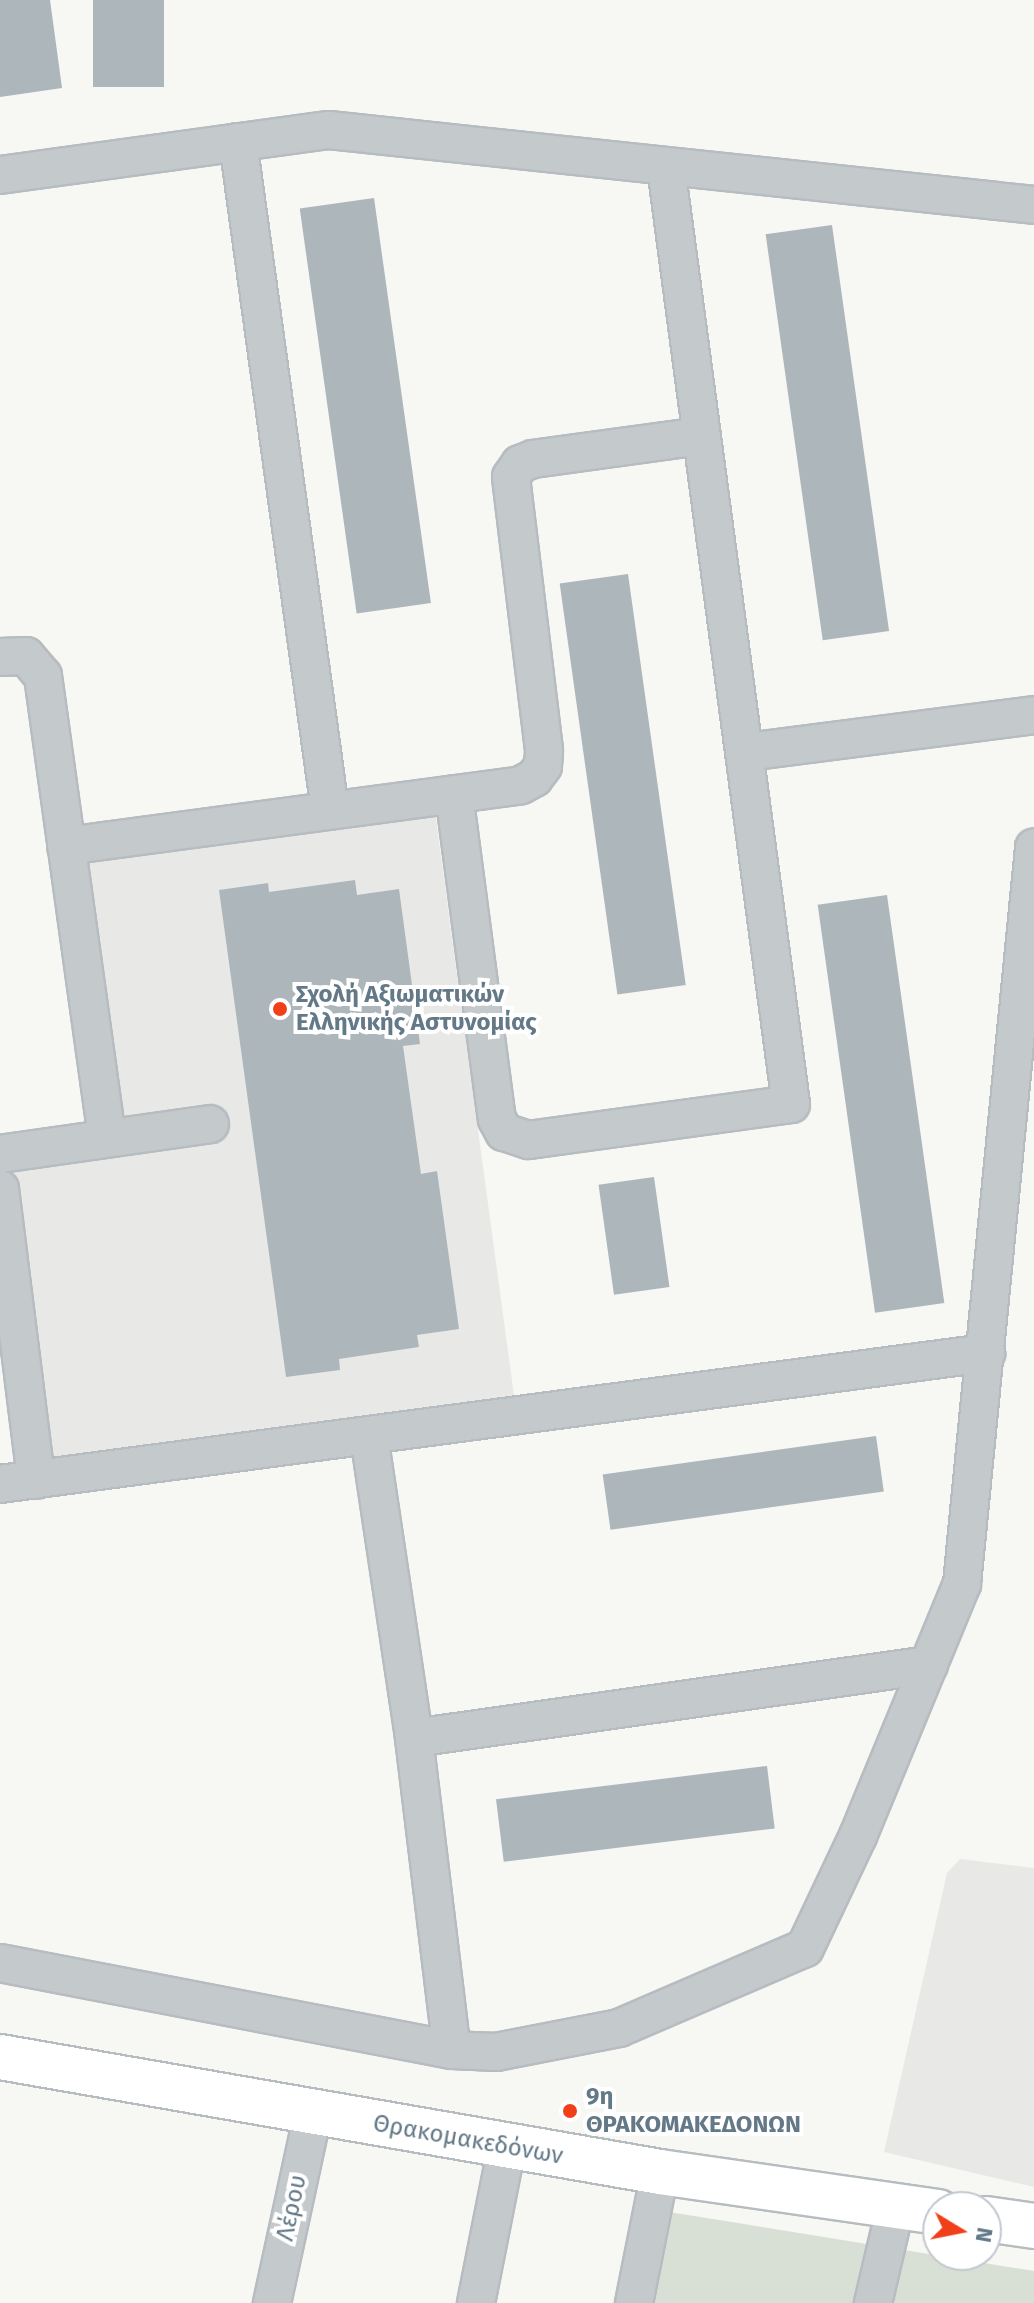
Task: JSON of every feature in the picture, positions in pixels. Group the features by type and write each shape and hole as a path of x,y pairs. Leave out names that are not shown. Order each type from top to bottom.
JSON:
{"main road":[{"name":"Θρακομακεδόνων","path":"0,2057 507,2147 922,2209"},
{"path":"1002,2221 1034,2226"}],"street":[{"path":"0,175 329,130 1034,205"},
{"path":"238,142 330,810"},
{"path":"454,794 497,1119 504,1132 529,1140 791,1104 666,167"},
{"path":"66,846 521,785 543,766 511,477 520,464 533,459 701,436"},
{"path":"0,657 26,656 43,676 107,1138"},
{"path":"746,752 1034,715"},
{"path":"0,1963 452,2050 519,2050 619,2028 805,1948 816,1933 962,1584 1034,848"},
{"path":"0,1154 210,1124"},
{"path":"0,1189 36,1480"},
{"path":"0,1484 986,1353"},
{"path":"369,1436 414,1738 452,2050"},
{"path":"414,1738 929,1665"},
{"name":"Λέρου","path":"272,2303 313,2113"},
{"path":"476,2303 507,2147"},
{"path":"634,2303 660,2172"},
{"path":"873,2303 896,2205"}],"shaded area":[{"name":"Σχολή Αξιωματικών Ελληνικής Αστυνομίας","path":"435,812 515,1403 48,1467 8,1171 118,1156 78,861"},
{"path":"960,1859 1034,1868 1034,2187 884,2152 947,1873"},
{"path":"663,2211 922,2253 922,2271 1002,2271 1002,2266 1034,2271 1034,2303 644,2303"}],"building":[{"path":"0,0 50,0 62,88 0,97"},
{"path":"93,0 164,0 164,87 93,87"},
{"path":"374,198 431,603 357,613 300,208"},
{"path":"832,225 889,631 823,640 766,234"},
{"path":"628,574 686,985 617,995 560,584"},
{"path":"355,880 357,895 399,889 420,1044 403,1046 421,1174 437,1171 459,1329 417,1335 419,1347 339,1359 340,1370 286,1377 219,890 268,883 269,892"},
{"path":"887,895 944,1303 875,1313 818,905"},
{"path":"654,1177 669,1287 614,1295 599,1185"},
{"path":"876,1436 884,1491 610,1530 603,1474"},
{"path":"767,1766 775,1829 504,1862 496,1799"}],"place":[{"name":"Σχολή Αξιωματικών Ελληνικής Αστυνομίας","path":"280,1009"},
{"name":"9η ΘΡΑΚΟΜΑΚΕΔΟΝΩΝ","path":"570,2111"}]}
